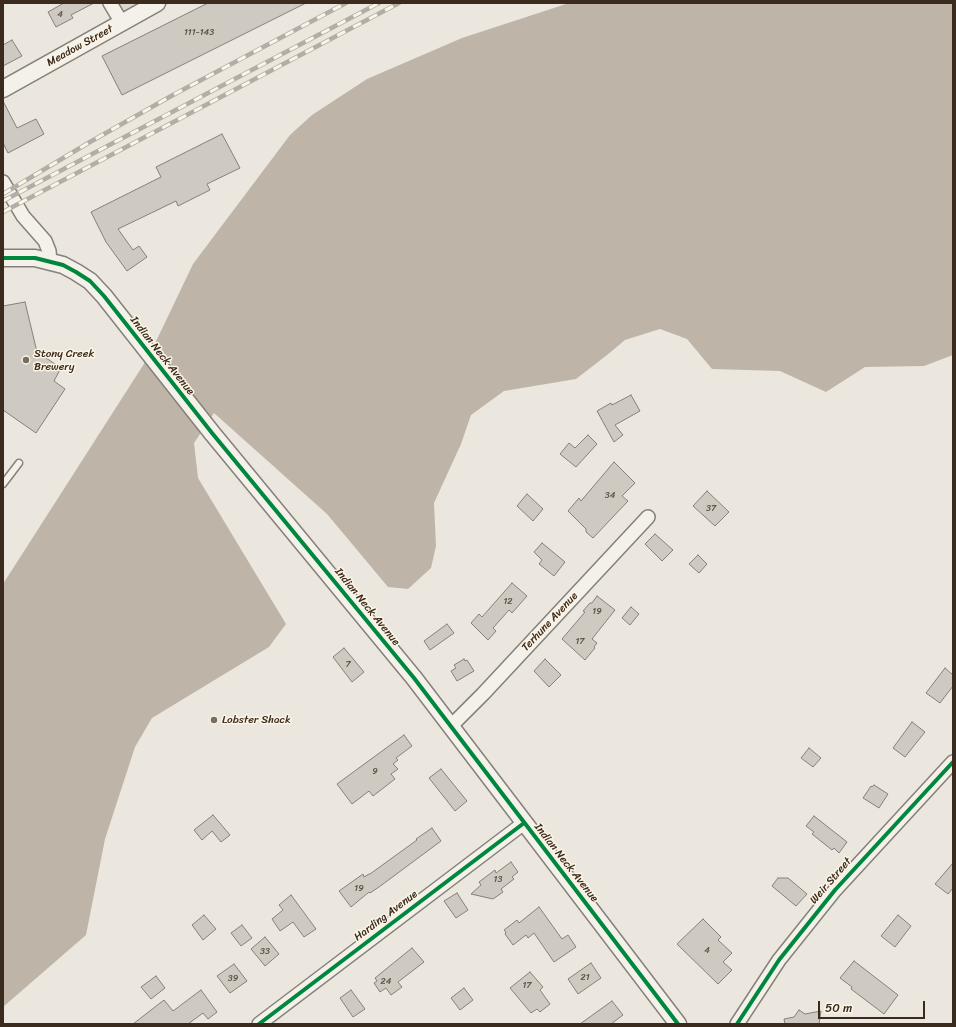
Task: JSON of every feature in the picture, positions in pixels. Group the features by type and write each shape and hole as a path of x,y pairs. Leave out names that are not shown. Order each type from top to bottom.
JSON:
{"street":[{"path":"110,3 122,24"},
{"name":"Meadow Street","path":"3,89 122,24 157,3"},
{"path":"3,182 23,216 45,241 49,250 50,261"},
{"name":"Indian Neck Avenue","path":"3,258 35,258 63,265 90,281 104,296 212,433 400,660 678,1024"},
{"name":"Terhune Avenue","path":"451,726 483,694 648,517"},
{"name":"Weir Street","path":"737,1024 779,960 835,890 953,762"},
{"name":"Harding Avenue","path":"259,1024 524,823"}],"lane":[{"path":"3,484 19,463"}],"shaded area":[{"path":"110,3 157,3 122,23"},
{"path":"569,3 953,3 953,355 924,366 865,367 826,392 780,371 712,369 687,339 660,329 625,340 576,379 504,391 471,415 461,444 434,503 436,546 431,568 408,589 388,587 327,514 214,413 194,443 198,478 286,624 269,647 152,718 135,747 105,839 86,935 3,1007 3,584 149,356 193,264 290,135 312,115 367,79 462,38"}],"building":[{"path":"64,3 94,3 71,15 73,18 56,27 48,12"},
{"path":"208,3 306,3 122,95 102,56"},
{"path":"12,40 22,56 3,66 3,45"},
{"path":"3,101 17,128 36,119 44,134 8,153 3,143"},
{"path":"222,134 240,168 207,184 210,190 178,206 176,201 118,229 133,250 139,246 147,257 127,271 106,242 91,212 161,177 156,167"},
{"name":"Stony Creek Brewery","path":"25,302 37,352 61,368 54,381 65,389 36,433 3,410 3,306"},
{"path":"631,395 640,411 615,425 623,435 614,442 597,411 611,403 612,405"},
{"path":"588,435 597,444 576,467 560,454 569,443 575,448"},
{"path":"614,462 635,483 622,496 628,501 593,538 568,511 579,498 581,501"},
{"path":"707,491 729,512 715,526 693,506"},
{"path":"527,494 543,509 533,521 517,506"},
{"path":"655,534 673,550 662,561 645,544"},
{"path":"542,543 565,562 554,576 539,564 542,560 534,552"},
{"path":"698,555 707,564 699,573 689,564"},
{"path":"512,583 527,596 512,613 509,610 493,628 496,631 488,640 471,623 479,614 482,617"},
{"path":"597,596 615,610 592,639 597,643 594,647 595,648 585,660 562,639 585,612 583,611"},
{"path":"631,607 639,614 630,625 622,618"},
{"path":"447,624 454,633 430,650 424,641"},
{"path":"344,648 364,672 352,682 333,657"},
{"path":"464,659 465,661 467,660 474,671 457,681 451,671 456,668 454,665"},
{"path":"545,659 561,675 549,687 534,671"},
{"path":"945,668 953,675 953,686 940,703 926,693"},
{"path":"912,722 925,732 905,757 893,748"},
{"path":"404,735 412,746 396,758 398,760 393,764 398,769 391,774 395,779 373,796 369,791 352,804 337,784"},
{"path":"809,748 821,758 813,767 801,758"},
{"path":"441,769 467,801 455,811 429,778"},
{"path":"874,785 888,794 879,808 863,798 871,786 872,787"},
{"path":"213,815 230,835 221,842 212,831 202,840 194,830"},
{"path":"814,816 847,842 839,853 834,848 832,850 812,834 814,832 806,826"},
{"path":"432,828 441,841 379,887 370,893 369,892 351,907 339,891 363,874 364,877 370,874"},
{"path":"511,862 518,872 512,877 514,879 501,889 503,892 493,899 471,894 481,885 479,882 495,870 496,873"},
{"path":"953,863 953,888 948,894 935,884"},
{"path":"778,878 788,878 807,894 796,906 772,886"},
{"path":"457,893 468,910 456,918 444,901"},
{"path":"291,895 316,929 304,937 293,922 280,931 272,919 283,910 279,905"},
{"path":"539,907 562,939 568,935 576,947 554,962 534,933 528,938 526,935 513,945 505,934 506,932 504,930 517,920 519,923"},
{"path":"204,915 216,929 203,940 192,925"},
{"path":"898,915 911,926 895,947 881,936"},
{"path":"703,919 721,937 718,940 732,953 723,962 732,970 718,984 677,944"},
{"path":"242,925 252,938 241,946 231,933"},
{"path":"265,937 279,954 265,966 251,949"},
{"path":"412,948 424,962 398,982 402,987 391,995 386,988 380,992 374,983 377,981 375,978"},
{"path":"854,961 898,995 884,1014 851,989 852,987 840,978"},
{"path":"591,963 601,978 578,994 568,979"},
{"path":"234,964 247,981 230,993 217,976"},
{"path":"530,972 543,987 540,990 550,1004 540,1012 537,1009 531,1013 510,988"},
{"path":"156,976 165,988 151,999 141,987"},
{"path":"464,988 473,1000 460,1010 451,998"},
{"path":"201,990 217,1012 208,1019 203,1013 188,1024 133,1024 164,1000 173,1011"},
{"path":"351,990 365,1009 353,1017 340,998"},
{"path":"612,1001 623,1015 611,1024 580,1024"},
{"path":"799,1010 805,1014 821,1011 819,1024 785,1024 784,1019 794,1017"}],"railway":[{"path":"3,194 173,95 346,3"},
{"path":"3,201 379,3"},
{"path":"3,212 399,3"}],"cycle path":[{"path":"3,258 35,258 63,265 90,281 104,296 212,433 414,678 678,1024"},
{"path":"737,1024 779,960 835,890 953,762"},
{"path":"259,1024 524,823"}],"place":[{"name":"Stony Creek Brewery","path":"26,360"},
{"name":"Lobster Shack","path":"214,720"}]}
